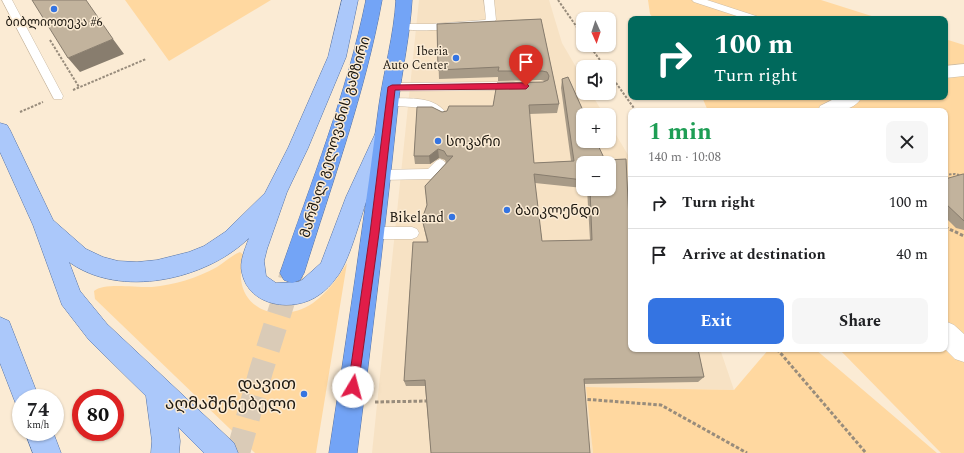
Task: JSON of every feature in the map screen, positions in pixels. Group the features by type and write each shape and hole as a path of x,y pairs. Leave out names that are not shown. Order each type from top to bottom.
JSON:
{"highway":[{"name":"მარშალ გელოვანის გამზირი","path":"292,273 366,42 374,0"},
{"path":"343,453 374,233 391,94 402,27 404,0"}],"main road":[{"name":"მარშალ გელოვანის გამზირი","path":"276,192 298,148 337,58 350,0"},
{"path":"0,130 44,225 70,297 98,332 224,453"},
{"path":"276,192 256,249 253,261 253,273 257,283 266,290 276,294 298,293 310,288 329,270 335,258 357,198 386,132"},
{"path":"44,225 83,259 101,268 116,271 138,272 163,270 200,259 228,243 243,230 276,192"},
{"path":"0,329 23,389"},
{"path":"158,389 166,441 165,453"},
{"path":"42,441 47,453"}],"street":[{"path":"948,72 964,70"},
{"path":"833,108 845,100"},
{"path":"948,336 964,350"}],"lane":[{"path":"7,0 58,96"},
{"path":"402,27 432,27 487,23 492,17 489,0"},
{"path":"697,0 747,16"},
{"path":"391,94 525,86"},
{"path":"391,94 434,107 442,116"},
{"path":"380,175 431,174 440,164"},
{"path":"374,233 412,233"}],"path":[{"path":"558,0 576,26"},
{"path":"46,34 78,87"},
{"path":"20,112 146,59"},
{"path":"616,83 628,100"},
{"path":"948,175 956,174 964,176"},
{"path":"948,228 964,236"},
{"path":"780,352 866,453"},
{"path":"577,399 661,405 747,453"},
{"path":"351,403 430,401"}],"shaded area":[{"path":"125,0 271,0 169,61"},
{"path":"419,0 549,0 562,43 576,67 576,100 595,100 600,108 576,108 576,148 616,148 616,135 628,155 628,352 721,352 734,390 587,387 593,453 372,453"},
{"path":"648,0 821,0 872,16 652,16"},
{"path":"948,40 964,45 964,453 941,453 842,352 948,352 948,108 707,108 703,100 948,100"},
{"path":"240,252 244,255 241,279 244,291 250,301 259,308 269,312 292,312 303,309 313,303 332,285 347,263 316,453 255,453 95,299 94,291 99,288 113,286 152,287 169,285 185,280 217,267"},
{"path":"766,352 819,352 937,453 593,453 586,387 734,390"}],"building":[{"path":"32,0 86,0 113,39 68,58"},
{"path":"541,19 559,104 529,105 534,163 574,161 562,79 568,77 576,95 576,100 578,100 582,108 576,108 576,148 599,148 603,156 576,156 576,179 534,174 542,241 592,240 590,196 616,196 616,159 626,159 628,200 628,352 699,352 704,377 584,379 590,453 431,453 425,380 404,381 413,242 428,242 422,219 427,205 425,186 453,156 447,156 444,151 438,149 429,156 414,156 417,107 432,107 442,112 447,111 449,106 493,106 497,83 543,82 548,80 549,76 547,72 542,71 498,71 499,67 438,70 437,24"},
{"path":"964,174 964,221 948,206 948,178"}],"tunnel":[{"path":"238,453 261,371 292,273"}],"place":[{"name":"ბიბლიოთეკა #6","path":"54,9"},
{"name":"Iberia Auto Center","path":"456,58"},
{"name":"სოკარი","path":"438,141"},
{"name":"ბაიკლენდი","path":"507,210"},
{"name":"Bikeland","path":"452,217"},
{"name":"დავით აღმაშენებელი","path":"304,394"}],"route":[{"path":"353,387 392,87 526,86"}]}
